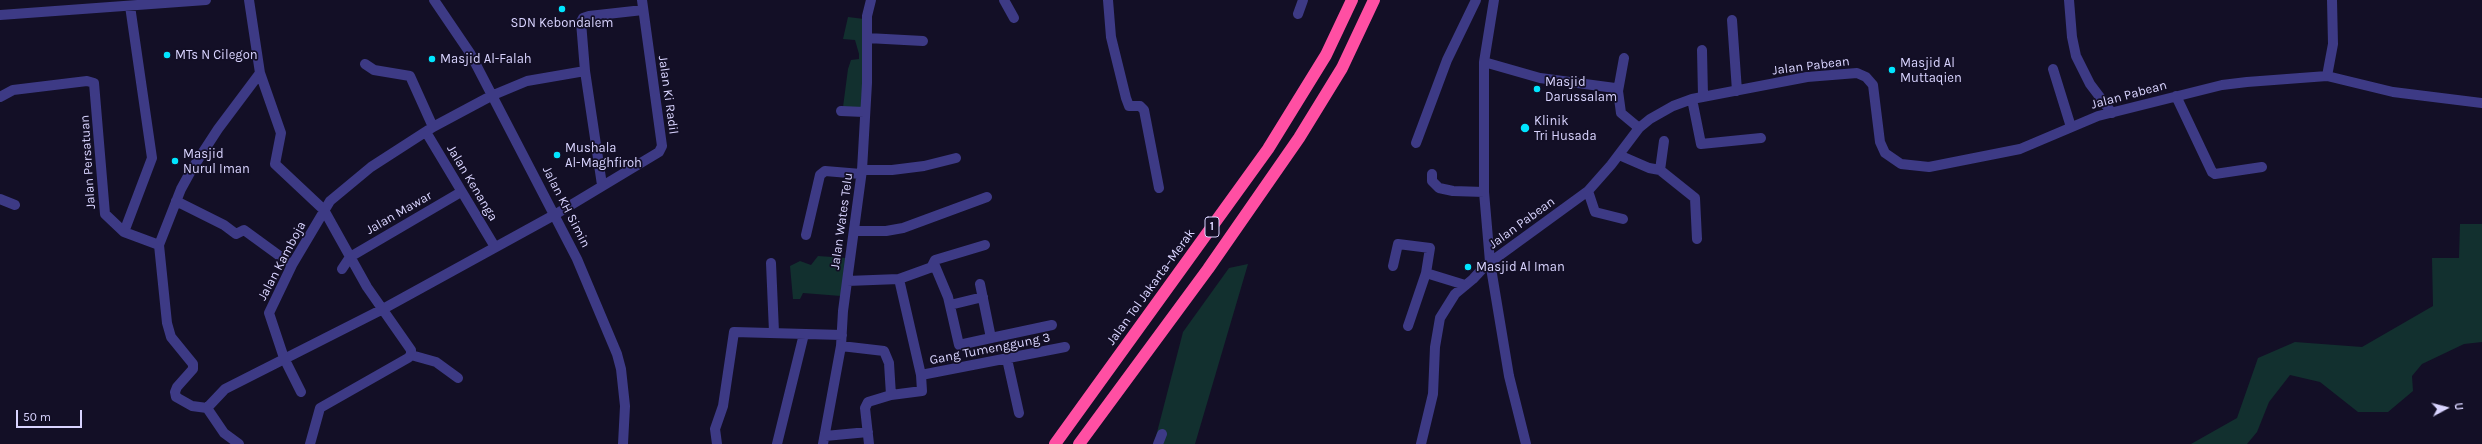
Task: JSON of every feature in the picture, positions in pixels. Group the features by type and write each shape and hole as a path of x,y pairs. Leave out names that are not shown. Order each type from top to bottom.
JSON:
{"highway":[{"name":"Jalan Tol Jakarta–Merak","path":"1055,444 1268,149 1326,55 1352,0"},
{"name":"1","path":"1079,444 1208,269 1299,138 1342,68 1374,0"}],"street":[{"path":"0,15 206,0"},
{"path":"249,0 260,73 281,133 275,164 324,210 350,256 411,350 411,355"},
{"name":"Jalan KH Simin","path":"434,0 470,53 556,214 577,259 617,354 624,385 623,444"},
{"name":"Jalan Wates Telu","path":"824,440 841,346 847,281 862,172 864,112 867,83 867,16 871,0"},
{"path":"1004,0 1014,18"},
{"path":"1108,0 1111,37 1126,98 1129,106 1140,106 1144,110 1159,188"},
{"path":"1298,14 1303,0"},
{"path":"1416,143 1447,60 1476,0"},
{"path":"1494,0 1484,62 1484,192 1490,262 1510,376 1526,444"},
{"path":"2069,0 2076,56 2090,84 2112,113"},
{"path":"2328,76 2333,44 2332,0"},
{"path":"602,186 585,70 581,22 583,18 642,5"},
{"name":"Jalan Ki Radil","path":"208,408 225,389 383,309 556,214 659,152 662,146 642,5"},
{"path":"124,232 152,158 130,6"},
{"path":"1732,20 1737,91"},
{"path":"867,38 923,41"},
{"path":"1702,50 1703,96"},
{"path":"1624,58 1618,91 1621,113 1639,128"},
{"path":"1484,62 1540,78 1615,88 1618,91"},
{"name":"Jalan Kenanga","path":"365,64 374,70 410,76 430,130 461,192 495,247"},
{"path":"2053,69 2071,127"},
{"name":"Jalan Kamboja","path":"301,392 284,358 269,313 292,265 324,210 351,181 430,130 492,96 527,81 585,70"},
{"name":"Jalan Pabean","path":"1421,444 1433,394 1435,347 1440,318 1455,294 1490,262 1588,191 1619,155 1639,128 1659,113 1692,99 1826,74 1851,72 1862,75 1872,85 1880,142 1885,153 1894,161 1909,165 1929,166 2020,149 2071,127 2112,113 2176,96 2247,82 2328,76 2393,92 2482,103"},
{"path":"239,444 224,433 208,408 192,406 176,397 177,387 193,369 192,361 171,337 167,323 159,245 176,201 208,144 260,73"},
{"name":"Jalan Persatuan","path":"0,96 13,90 86,80 94,83 105,214 124,232 159,245"},
{"path":"2176,96 2212,172 2215,174 2262,167"},
{"path":"1692,99 1701,144 1761,138"},
{"path":"841,111 864,112"},
{"path":"1660,170 1664,141"},
{"path":"1619,155 1649,168 1660,170 1695,198 1696,239"},
{"path":"806,235 820,175 825,171 862,172 892,170 924,166 956,158"},
{"path":"1432,174 1432,181 1439,188 1464,192 1484,192"},
{"path":"1588,191 1595,212 1623,219"},
{"name":"Jalan Mawar","path":"350,256 461,192"},
{"path":"854,231 886,231 903,228 987,197"},
{"path":"0,199 15,205"},
{"path":"176,201 224,225 236,234 244,230 292,265"},
{"path":"1393,266 1398,244 1430,248 1426,273 1408,326"},
{"path":"847,281 899,279 932,266 935,260 986,245"},
{"path":"342,269 350,256"},
{"path":"771,263 774,332"},
{"name":"Gang Tumenggung 3","path":"932,266 937,267 950,305 959,345 1052,325"},
{"path":"1426,273 1465,285"},
{"name":"Gang Tumenggung 3","path":"899,279 921,375 1065,347"},
{"name":"Gang Tumenggung 3","path":"980,284 991,338"},
{"path":"950,305 983,297"},
{"path":"717,444 715,429 722,406 734,332 842,335"},
{"path":"778,444 804,334"},
{"path":"841,346 884,351 889,363 891,395"},
{"path":"310,444 320,408 411,355 436,362 458,378"},
{"path":"1007,359 1019,413"},
{"path":"869,444 865,408 868,402 891,395 921,393 921,375"},
{"path":"824,440 868,432"}],"green space":[{"path":"848,17 864,19 866,38 861,109 843,107 848,69 851,60 859,59 855,40 843,39"},
{"path":"2460,224 2482,224 2482,342 2464,344 2422,364 2412,376 2413,391 2388,412 2358,412 2320,382 2290,375 2269,402 2257,432 2247,444 2191,444 2237,418 2258,358 2295,342 2362,347 2433,306 2432,258 2459,258"},
{"path":"818,256 846,258 841,296 803,293 800,299 793,299 790,266 800,261 811,265"},
{"path":"1248,264 1195,444 1154,444 1183,332 1229,268"}],"place":[{"name":"SDN Kebondalem","path":"562,9"},
{"name":"MTs N Cilegon","path":"167,55"},
{"name":"Masjid Al-Falah","path":"432,59"},
{"name":"Masjid Al Muttaqien","path":"1892,70"},
{"name":"Masjid Darussalam","path":"1537,89"},
{"name":"Klinik Tri Husada","path":"1525,128"},
{"name":"Mushala Al-Maghfiroh","path":"557,155"},
{"name":"Masjid Nurul Iman","path":"175,161"},
{"name":"Masjid Al Iman","path":"1468,267"}]}
